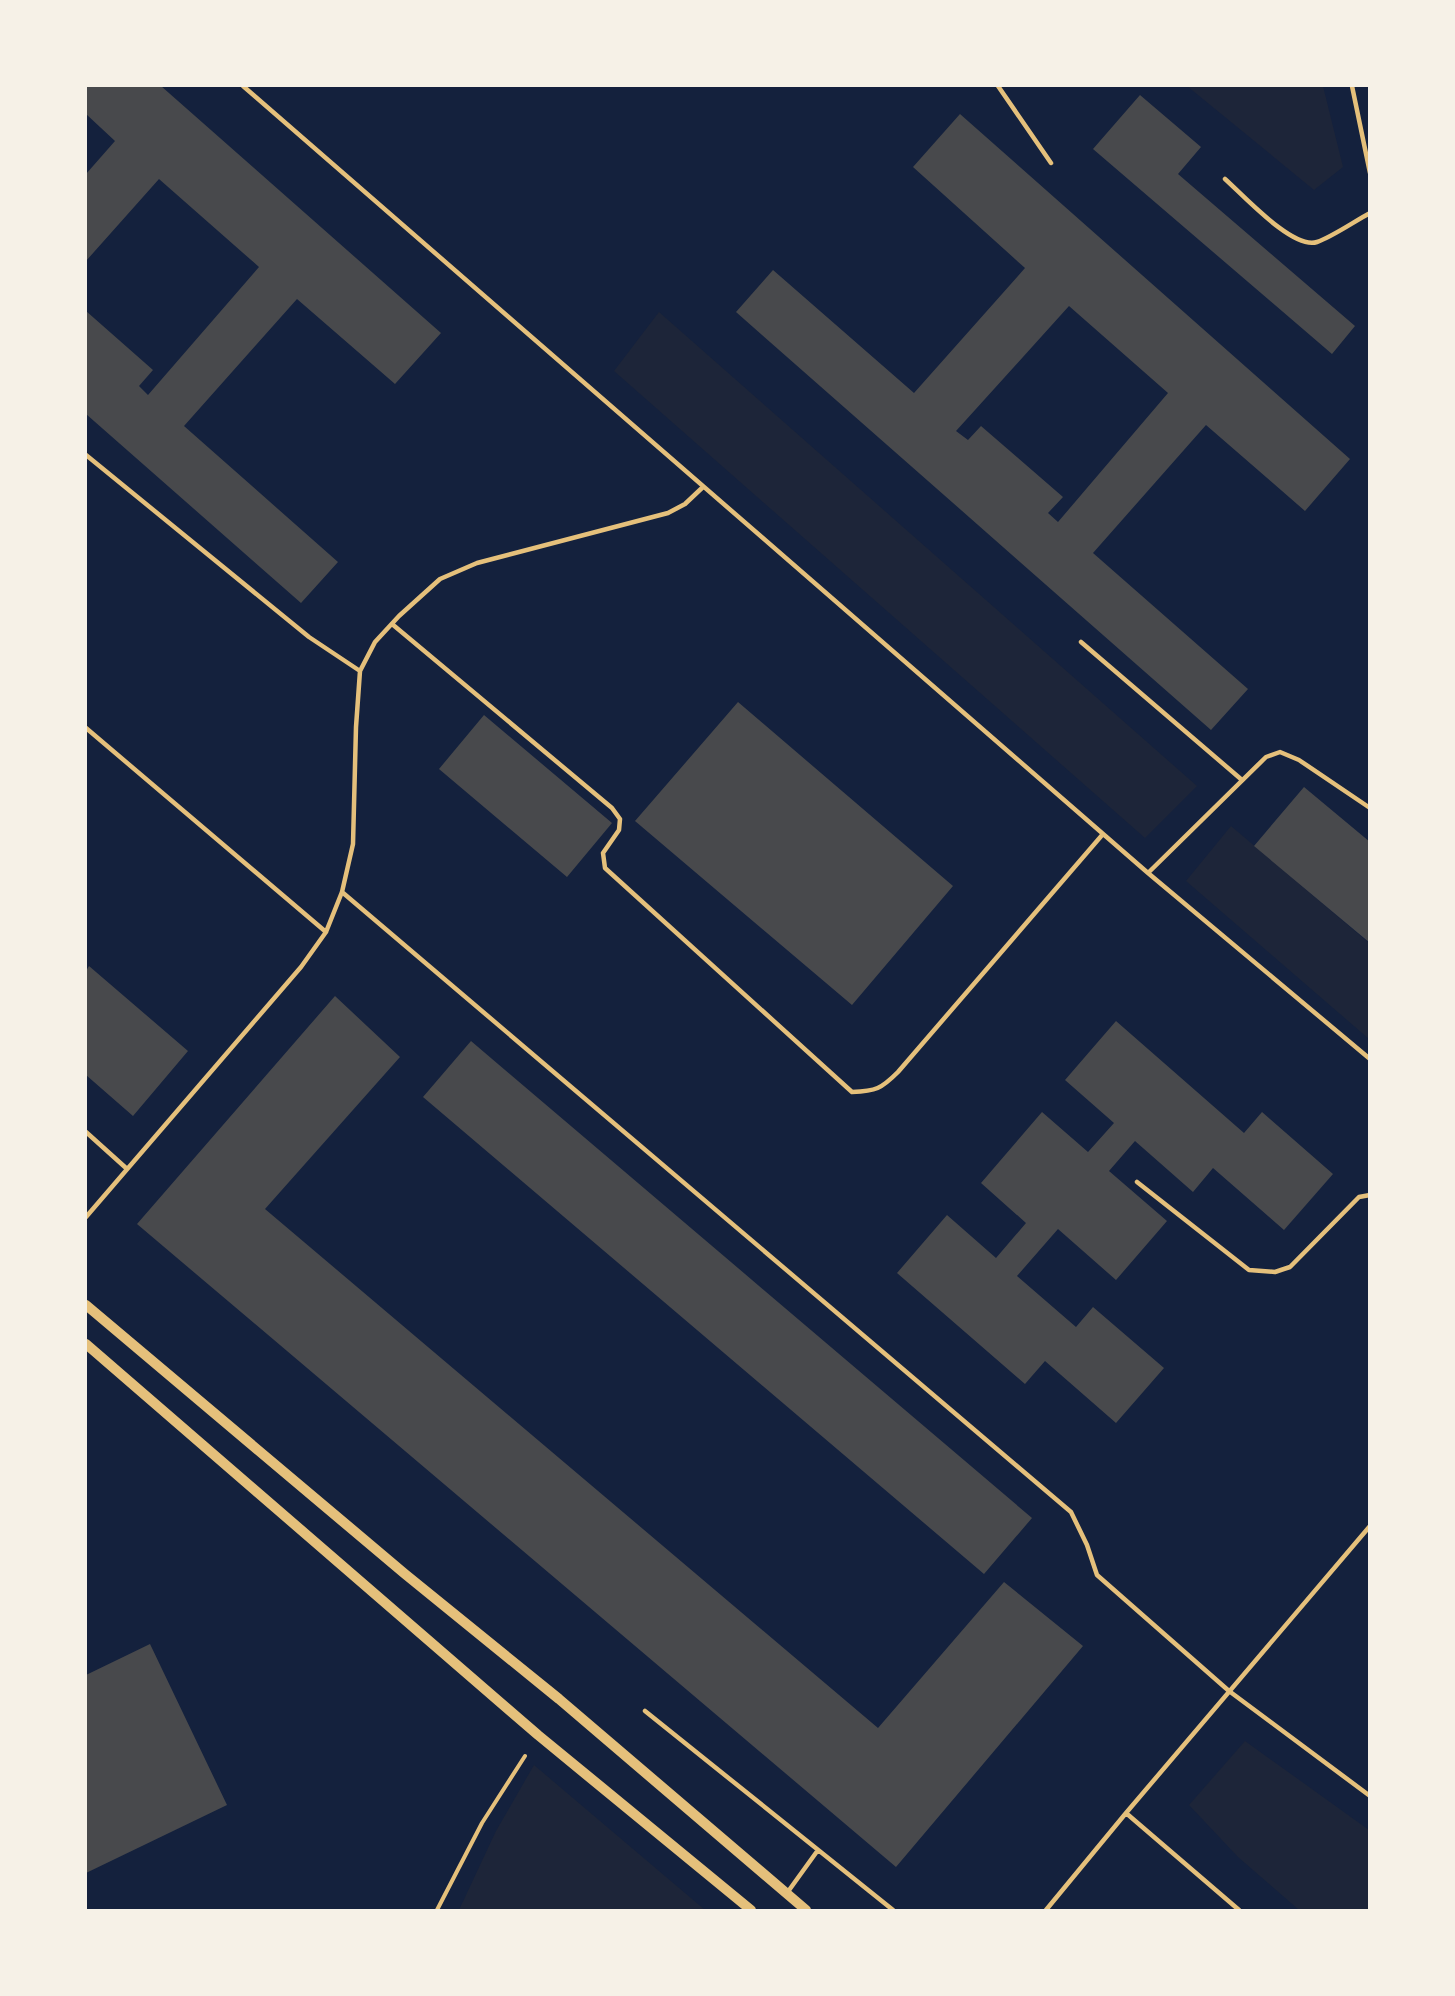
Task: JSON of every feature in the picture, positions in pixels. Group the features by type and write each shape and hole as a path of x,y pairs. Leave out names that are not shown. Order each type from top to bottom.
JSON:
{"street":[{"path":"86,1305 405,1574 559,1699 806,1911"},
{"path":"86,1344 538,1735 750,1911"}],"lane":[{"path":"243,86 1148,873 1370,1059"},
{"path":"998,86 1051,163"},
{"path":"1352,86 1370,173"},
{"path":"1224,179 1288,236 1302,243 1316,243 1370,213"},
{"path":"86,455 309,637 360,671"},
{"path":"86,1217 301,967 326,932 342,892 353,844 360,671 375,642 440,579 477,563 668,513 685,504 703,487"},
{"path":"392,624 612,808 620,819 619,830 603,853 604,868 852,1092 883,1087 898,1072 1103,834"},
{"path":"1081,642 1242,780"},
{"path":"86,728 326,932"},
{"path":"1148,873 1266,757 1280,752 1299,760 1370,808"},
{"path":"342,892 1071,1512 1088,1545 1097,1575 1229,1690 1370,1796"},
{"path":"86,1132 126,1168"},
{"path":"1137,1182 1249,1270 1275,1272 1290,1267 1359,1197 1370,1195"},
{"path":"1046,1911 1229,1690 1370,1526"},
{"path":"645,1711 893,1911"},
{"path":"1126,1813 1239,1911"},
{"path":"786,1893 818,1850"}],"path":[{"path":"437,1911 482,1823 538,1735"}],"shaded area":[{"path":"1187,86 1323,86 1343,167 1314,190"},
{"path":"659,312 1197,786 1145,838 614,371"},
{"path":"1231,826 1369,943 1369,1039 1186,881"},
{"path":"1245,1741 1369,1830 1369,1910 1299,1910 1238,1857 1189,1805"},
{"path":"534,1765 705,1910 459,1910 496,1831"}],"building":[{"path":"86,86 161,86 441,333 395,384 297,299 184,426 338,562 301,603 86,414 86,311 153,370 139,386 148,395 259,267 159,179 86,261 86,174 115,141 86,114"},
{"path":"1140,95 1201,147 1178,174 1355,326 1332,354 1093,149"},
{"path":"960,114 1350,459 1305,511 1206,425 1093,553 1248,689 1211,730 736,312 773,270 914,393 1025,268 913,167","holes":["1069,306 1168,393 1058,522 1048,513 1063,497 981,426 968,440 956,431"]},
{"path":"738,702 953,886 852,1005 635,821"},
{"path":"484,715 612,823 567,877 439,769"},
{"path":"1304,787 1370,842 1370,943 1254,846"},
{"path":"89,966 188,1051 133,1116 86,1075 86,971"},
{"path":"335,996 400,1057 265,1209 878,1728 1004,1582 1083,1646 896,1867 137,1224"},
{"path":"1116,1021 1244,1133 1262,1112 1333,1174 1284,1230 1213,1168 1193,1192 1135,1141 1109,1171 1167,1221 1116,1280 1058,1229 1017,1276 1076,1327 1093,1307 1164,1368 1116,1423 1045,1361 1025,1384 897,1273 947,1215 996,1258 1026,1223 981,1183 1042,1112 1088,1152 1114,1123 1065,1080"},
{"path":"471,1041 1032,1518 984,1574 423,1097"},
{"path":"150,1644 227,1805 86,1873 86,1675"}]}
